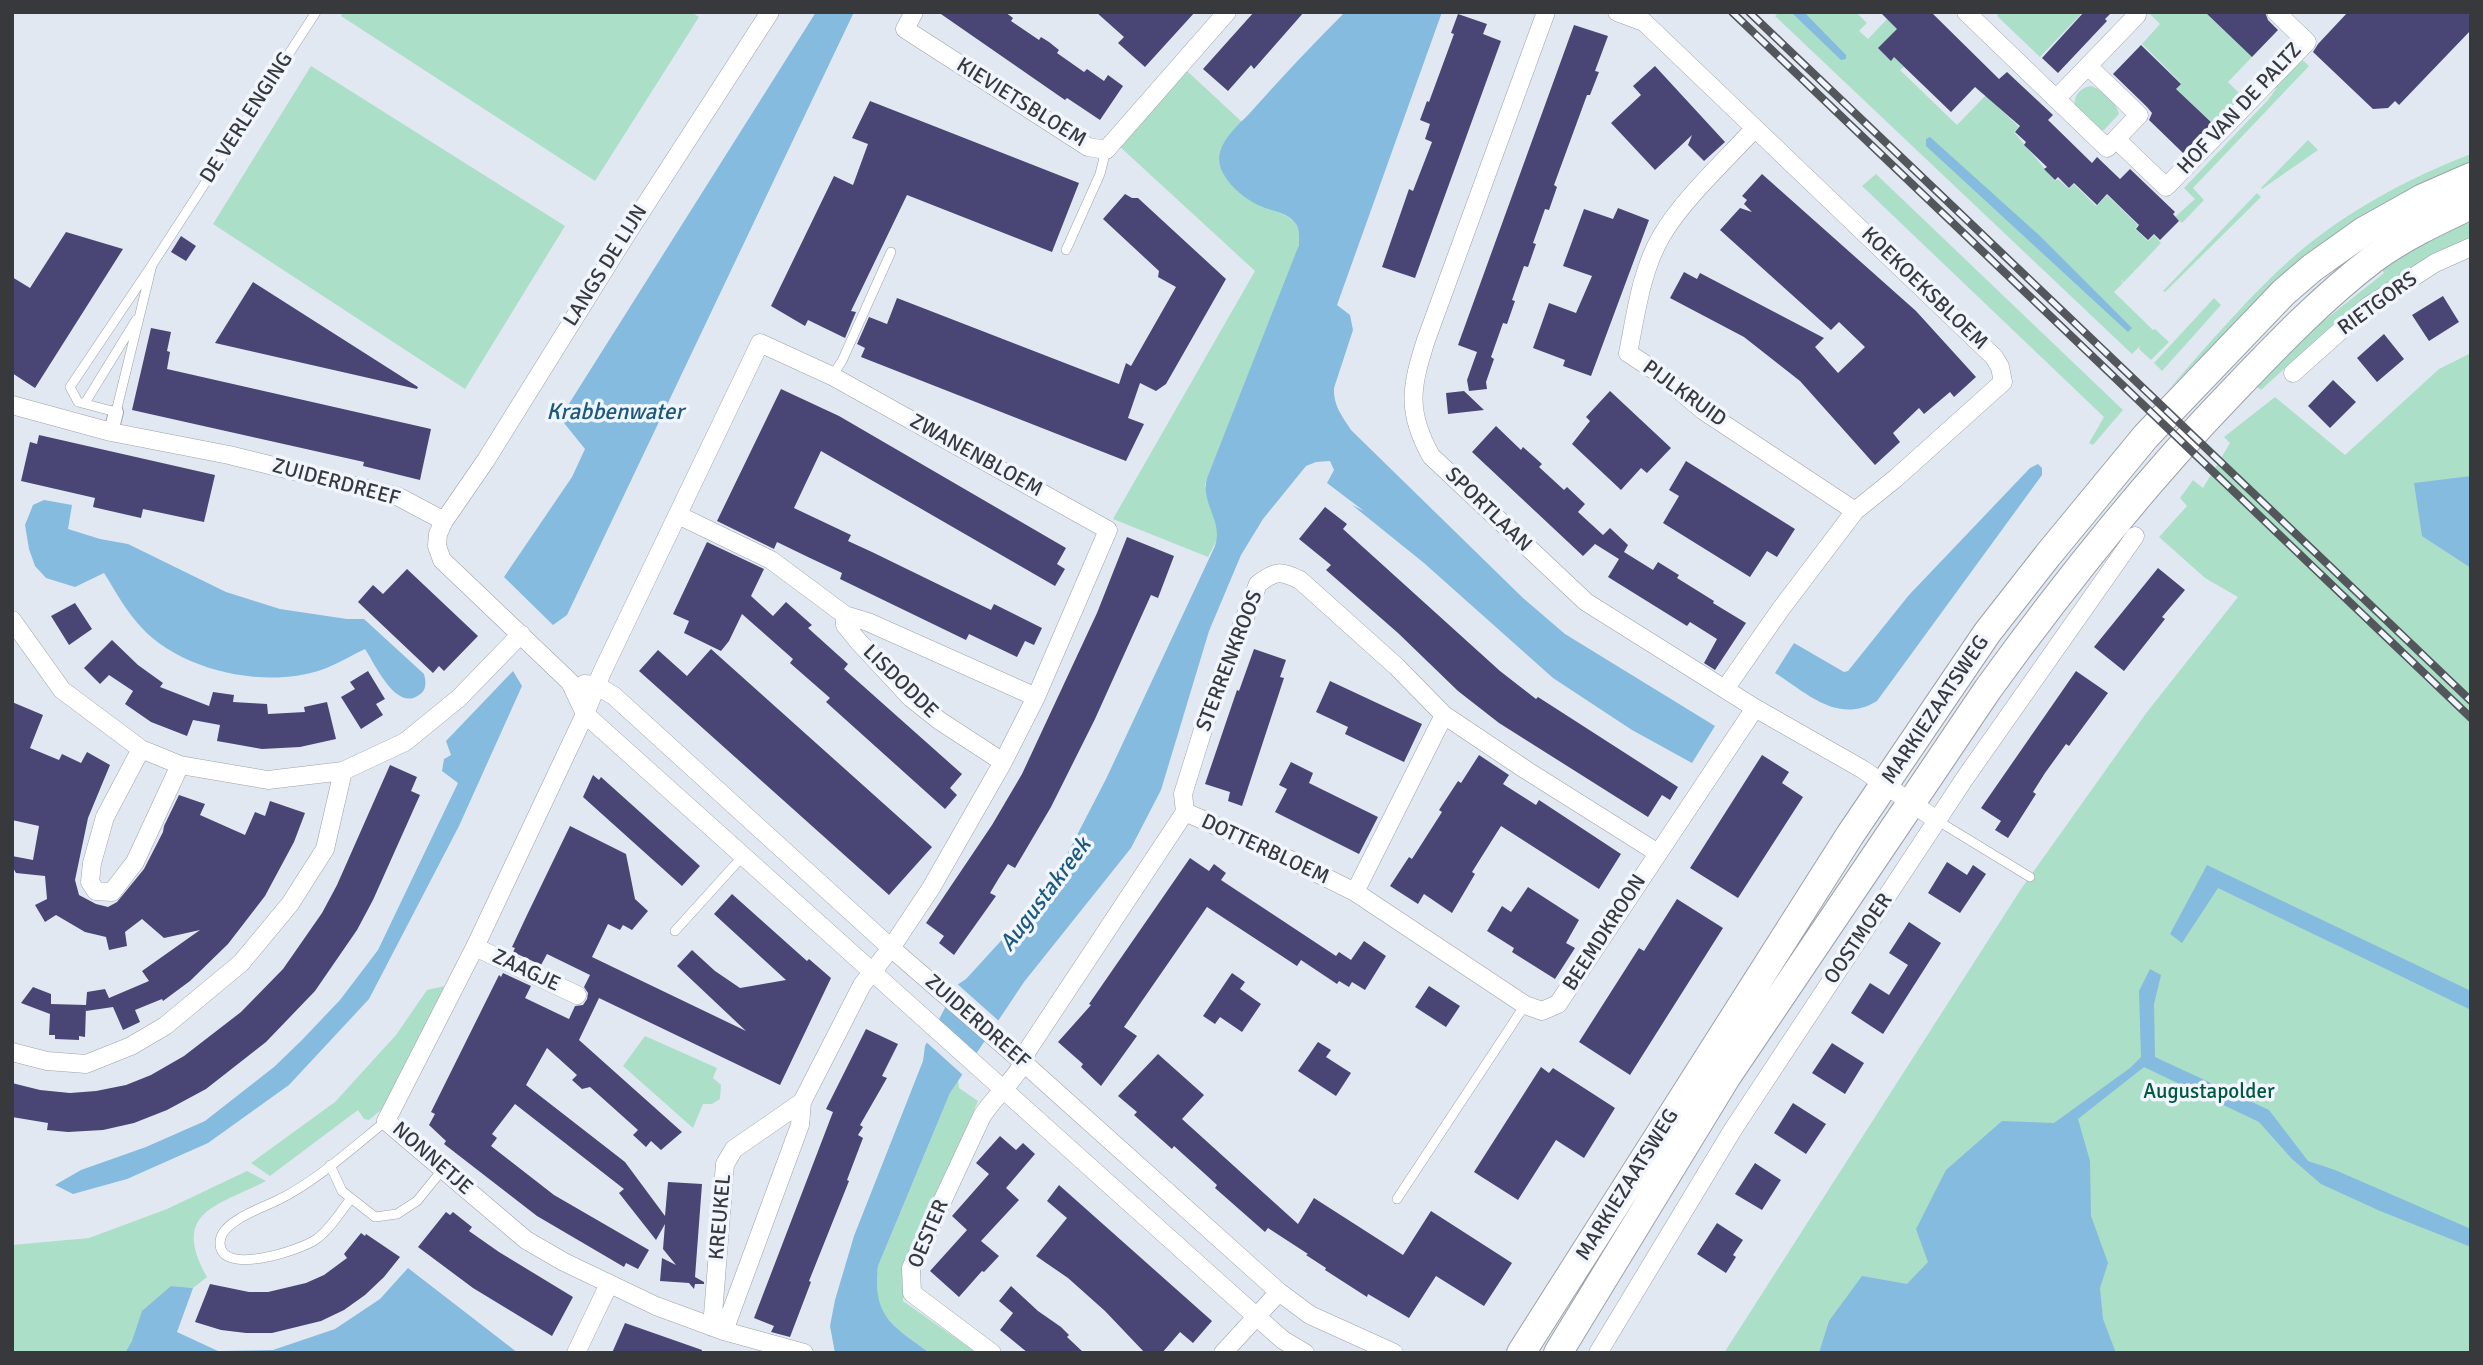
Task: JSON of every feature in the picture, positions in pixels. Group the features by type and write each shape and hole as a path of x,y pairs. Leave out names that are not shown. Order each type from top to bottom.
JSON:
{"main road":[{"name":"MARKIEZAATSWEG","path":"1521,1353 1850,835 1987,633 2146,436 2284,292 2312,268 2382,220 2471,177"},
{"name":"MARKIEZAATSWEG","path":"1558,1353 1727,1076 2031,629 2141,491 2207,419 2333,291 2375,257 2430,224 2471,205"}],"street":[{"name":"LANGS DE LIJN","path":"443,521 486,460 626,235 770,12"},
{"name":"KIEVIETSBLOEM","path":"914,12 905,29 1088,146 1105,150 1227,12"},
{"name":"SPORTLAAN","path":"1546,12 1414,378 1415,419 1421,437 1431,456 1586,602 1725,690 1885,785 1938,821"},
{"name":"KOEKOEKSBLOEM","path":"1617,12 1644,22 1984,348 2000,367 2003,382 1855,511 1780,610 1725,690"},
{"name":"HOF VAN DE PALTZ","path":"1966,12 2107,148 2116,139 2166,187 2307,42 2276,12"},
{"path":"2056,99 2137,15"},
{"path":"2088,66 2139,115 2116,139"},
{"name":"PIJLKRUID","path":"1754,129 1685,205 1662,235 1644,277 1628,353 1657,372 1704,411 1855,511"},
{"name":"RIETGORS","path":"2292,373 2367,307 2435,263 2471,247"},
{"name":"ZWANENBLOEM","path":"584,714 760,343 832,376 1108,530 1036,698 1003,762 958,844 891,948 871,973"},
{"name":"ZUIDERDREEF","path":"12,405 111,432 229,456 398,497 443,521 437,546 442,560 570,682 584,714 1258,1318 1283,1340 1305,1353"},
{"path":"111,432 116,412"},
{"name":"LISDODDE","path":"677,515 771,560 845,615 868,622 1036,698"},
{"name":"OOSTMOER","path":"1598,1353 1732,1131 1965,778 2135,536"},
{"name":"STERRENKROOS","path":"1185,813 1183,794 1211,704 1258,584 1269,575 1282,572 1300,580 1397,667 1444,715 1658,853"},
{"name":"LISDODDE","path":"845,615 845,625 911,698 940,721 1003,762"},
{"path":"12,620 62,690 141,749 180,765 268,779 343,771 405,742 459,698 521,634"},
{"name":"ZUIDERDREEF","path":"570,682 596,685 614,696 891,948 1025,1063 1279,1292 1310,1315 1394,1353"},
{"name":"BEEMDKROON","path":"1525,1005 1542,1011 1558,1004 1755,708"},
{"name":"NONNETJE","path":"584,714 475,947 386,1121 526,1240 656,1306 718,1329 804,1353"},
{"path":"1355,892 1444,715"},
{"path":"141,749 105,817 92,863 90,882 96,891 112,892 135,862 180,765"},
{"path":"12,1052 47,1061 86,1065 131,1046 165,1026 241,963 290,904 325,849 343,771"},
{"name":"DOTTERBLOEM","path":"1002,1088 1025,1063 1027,1051 1185,813 1268,849 1355,892 1525,1005"},
{"name":"ZAAGJE","path":"475,947 577,995"},
{"name":"KREUKEL","path":"718,1329 800,1125 802,1102 862,985 871,973"},
{"name":"OESTER","path":"992,1353 912,1293 911,1268 982,1116 1002,1088"},
{"name":"KREUKEL","path":"718,1329 728,1157 734,1149 802,1102"},
{"path":"576,1353 609,1284"},
{"path":"1223,1353 1258,1318 1279,1292"}],"lane":[{"name":"DE VERLENGING","path":"85,403 78,401 70,387 316,12"},
{"path":"1066,250 1100,174 1105,150"},
{"path":"832,376 842,361 891,252"},
{"path":"141,312 85,403 116,412 141,312 152,265"},
{"path":"1938,821 2030,877"},
{"path":"675,931 742,857"},
{"path":"1397,1199 1525,1005"},
{"path":"350,1200 317,1240 286,1254 269,1259 242,1259 231,1257 222,1251 219,1244 230,1223 286,1196 386,1121"},
{"path":"330,1165 334,1178 350,1200 375,1217 397,1214 416,1201 443,1169"}],"green space":[{"path":"343,12 691,12 699,17 595,181 341,16"},
{"path":"1779,12 1856,12 1867,23 1859,31 1868,39 1887,19 1966,95 1950,99 1944,105 1904,67 1900,70 1957,125 1986,95 2019,127 2014,132 2055,181 2058,179 2069,189 2074,184 2096,206 2107,195 2138,225 2135,229 2148,241 2154,235 2161,243 2124,282 2121,280 2123,283 2114,292 2169,342 2151,360 2139,349 2140,346 2132,354 1775,16"},
{"path":"1999,12 2083,12 2040,57 1997,16"},
{"path":"2148,12 2205,12 2252,57 2228,82 2243,97 2216,126 2176,89 2181,83 2142,44 2160,24"},
{"path":"2299,57 2309,66 2193,188 2204,200 2182,223 2175,217 2195,199 2184,188 2268,100 2276,89 2272,85"},
{"path":"311,66 565,226 465,389 213,224"},
{"path":"1186,70 1242,122 1221,152 1222,168 1227,176 1258,201 1287,216 1298,227 1300,236 1290,273 1207,478 1205,485 1219,536 1208,557 1113,519 1255,271 1118,145"},
{"path":"2090,86 2108,96 2119,114 2104,130 2100,130 2075,109 2077,94"},
{"path":"2308,140 2318,150 2262,189 2261,188"},
{"path":"2471,154 2471,170 2356,229 2351,222 2290,269 2168,390 2259,289 2312,241 2377,198 2423,174"},
{"path":"1876,174 2123,410 2093,445 2089,443 2104,417 1862,186"},
{"path":"2257,193 2261,197 2165,292 2163,291"},
{"path":"2471,218 2471,238 2425,261 2381,288 2334,324 2261,390 2257,387 2316,327 2384,273 2380,266"},
{"path":"2214,298 2221,305 2162,371 2154,363"},
{"name":"Augustapolder","path":"2471,353 2471,1353 1724,1353 2021,889 2147,712 2238,597 2205,578 2159,537 2187,506 2180,498 2193,480 2203,488 2230,443 2224,437 2275,397 2345,455 2439,369"},
{"path":"445,986 386,1106 369,1120 364,1119 358,1110 270,1176 251,1163 335,1102 396,1035 427,990"},
{"path":"645,1036 717,1068 713,1078 721,1085 720,1099 712,1104 703,1104 693,1128 623,1066"},
{"path":"958,1079 959,1088 978,1101 903,1276 903,1301 977,1353 930,1353 898,1330 880,1310 875,1288 878,1266"},
{"path":"247,1171 266,1181 216,1205 197,1224 194,1238 197,1255 207,1277 193,1288 171,1286 125,1353 12,1353 12,1245 89,1238 167,1209"}],"water":[{"name":"Krabbenwater","path":"816,12 854,12 567,615 553,625 504,577 572,477 585,449 560,418"},
{"name":"Augustakreek","path":"1345,12 1442,12 1337,305 1350,315 1353,330 1334,388 1339,410 1351,430 1523,598 1565,634 1715,726 1692,763 1632,730 1553,678 1424,563 1352,505 1364,511 1327,483 1334,470 1330,461 1306,466 1263,519 1241,555 1209,631 1161,790 1131,848 1024,982 950,1093 878,1266 878,1297 882,1309 896,1327 930,1353 835,1353 830,1326 835,1300 854,1236 923,1061 925,1046 957,985 966,979 1021,919 1060,868 1106,779 1215,546 1217,529 1207,496 1207,478 1299,245 1298,229 1293,220 1251,201 1230,184 1221,168 1220,152 1232,131"},
{"path":"1791,12 1804,12 1846,55 1846,59 1841,60"},
{"path":"1930,137 2040,236 2132,328 2128,332 1926,146 1926,139"},
{"path":"2038,464 2042,468 2042,475 1877,701 1863,708 1836,708 1823,704 1775,673 1794,643 1844,672 1848,671 1909,595 2030,468"},
{"path":"2471,476 2471,568 2422,536 2414,483"},
{"path":"44,500 72,505 68,529 128,544 226,592 280,609 364,619 424,674 425,688 410,699 394,692 380,675 365,649 321,670 275,677 225,672 178,655 141,627 104,573 75,587 46,578 35,566 25,525 33,505"},
{"path":"513,671 522,686 459,826 369,999 289,1085 208,1143 127,1179 73,1194 55,1185 81,1170 146,1147 205,1121 274,1067 340,1000 378,950 458,783 442,771 444,759 451,755 446,741"},
{"path":"2207,865 2471,991 2471,1010 2218,888 2182,943 2170,934"},
{"path":"2150,969 2161,975 2154,1004 2155,1057 2269,1110 2308,1161 2471,1229 2471,1247 2321,1184 2292,1159 2259,1122 2144,1067 2078,1119 2090,1161 2091,1216 2108,1263 2100,1288 2103,1319 2116,1353 1819,1353 1829,1321 1862,1276 1907,1284 1928,1262 1916,1229 1946,1170 2002,1121 2054,1123 2130,1068 2141,1057 2139,991"},
{"path":"408,1268 518,1353 125,1353 142,1311 171,1286 193,1288 177,1332 218,1351 273,1350 335,1329 380,1299"}],"pier":[{"path":"955,982 1000,1022 988,1040 945,1001"},
{"path":"934,1020 976,1058 964,1076 924,1040"}],"building":[{"path":"938,12 1005,12 1013,18 1011,21 1039,40 1041,37 1049,42 1059,50 1057,53 1084,72 1087,69 1104,81 1108,75 1123,86 1100,120 1067,98 1065,100"},
{"path":"1096,12 1195,12 1145,67 1118,43 1124,37"},
{"path":"1254,12 1304,12 1254,69 1251,65 1228,91 1203,69"},
{"path":"1880,12 1931,12 1999,79 2007,72 2053,115 2048,120 2092,163 2097,157 2120,179 2130,169 2175,212 2173,214 2179,221 2160,240 2154,234 2148,240 2136,229 2139,225 2107,194 2097,205 2074,183 2069,188 2058,177 2055,180 2044,169 2047,167 2024,145 2026,142 2015,132 2020,126 1975,87 1951,112 1894,57 1891,61 1878,48 1897,29"},
{"path":"2084,12 2112,12 2105,19 2107,21 2058,73 2042,58"},
{"path":"2205,12 2265,12 2268,20 2278,30 2252,57"},
{"path":"2348,12 2471,12 2471,30 2399,105 2395,101 2388,108 2373,109 2313,52"},
{"path":"1458,14 1487,24 1483,34 1501,41 1415,278 1382,267 1409,189 1413,191 1432,142 1425,139 1430,124 1420,120 1454,34 1451,33"},
{"path":"1574,25 1608,36 1595,71 1599,72 1590,95 1587,95 1554,185 1557,187 1549,210 1545,209 1528,267 1524,266 1507,324 1503,323 1491,357 1494,359 1486,382 1487,389 1469,391 1467,380 1477,352 1458,345"},
{"path":"2141,45 2181,84 2176,89 2212,123 2183,153 2149,120 2152,113 2147,107 2113,74"},
{"path":"1655,66 1725,142 1704,161 1688,145 1692,135 1655,170 1611,123 1641,95 1633,86"},
{"path":"870,101 1079,183 1052,252 907,195 851,311 856,312 845,338 808,320 805,326 771,306 834,176 853,185 868,144 852,138"},
{"path":"1762,174 1916,311 1976,377 1954,397 1950,392 1924,414 1919,408 1893,433 1900,442 1875,465 1800,381 1744,337 1670,298 1684,272 1697,279 1700,273 1824,338 1815,347 1838,373 1865,347 1839,322 1831,330 1720,230 1740,208 1752,212 1744,204 1747,200 1742,196"},
{"path":"1125,194 1138,198 1226,279 1166,384 1156,391 1140,383 1128,418 1144,424 1126,461 861,357 865,348 857,344 869,317 887,324 897,298 1119,384 1126,363 1131,366 1176,287 1158,277 1159,271 1103,219"},
{"path":"1618,208 1649,220 1591,376 1563,366 1565,360 1533,348 1549,303 1576,313 1592,276 1563,266 1584,209 1613,219"},
{"path":"66,232 123,249 35,388 12,373 12,277 30,288"},
{"path":"181,236 196,246 186,261 171,252"},
{"path":"253,282 418,387 417,389 215,343"},
{"path":"2443,296 2459,322 2429,341 2412,315"},
{"path":"151,328 171,332 167,369 431,429 420,480 363,466 364,462 132,410"},
{"path":"2384,334 2404,359 2377,382 2357,358"},
{"path":"2333,380 2356,402 2330,428 2308,406"},
{"path":"781,389 839,416 1066,548 1057,564 1065,569 1055,586 821,451 794,508 851,535 848,541 991,610 994,604 1042,628 1034,645 1025,641 1017,657 969,634 966,640 840,579 842,573 777,542 774,549 717,521"},
{"path":"1464,391 1484,410 1448,414 1446,393"},
{"path":"1610,391 1671,448 1647,473 1641,468 1621,490 1572,444 1590,421 1586,417"},
{"path":"1496,426 1521,450 1523,447 1542,464 1539,467 1564,490 1567,487 1585,504 1578,512 1603,535 1610,528 1628,545 1624,552 1653,570 1658,562 1679,575 1677,578 1714,601 1713,603 1746,623 1715,670 1704,663 1717,639 1690,622 1687,626 1608,577 1619,559 1595,544 1583,556 1472,452"},
{"path":"39,435 215,475 204,522 143,509 141,518 93,507 95,498 21,481 30,442 37,444"},
{"path":"1686,461 1795,529 1777,557 1767,551 1750,577 1663,523 1679,496 1669,490"},
{"path":"1325,507 1347,524 1343,529 1500,671 1536,699 1538,697 1678,787 1670,800 1662,795 1648,817 1499,723 1458,691 1398,633 1326,570 1331,565 1299,539"},
{"path":"1127,537 1174,556 1158,598 1151,595 1095,719 1051,807 1015,868 1008,864 990,893 996,896 954,955 939,943 944,936 926,923 992,825 1022,774 1097,613"},
{"path":"707,542 764,569 751,596 773,616 786,602 812,625 808,628 848,664 844,669 962,774 950,788 957,795 945,809 826,702 830,698 790,663 793,659 742,614 721,651 684,633 689,621 673,614"},
{"path":"2158,568 2185,590 2162,617 2165,619 2124,671 2094,647"},
{"path":"407,569 478,636 444,671 439,666 433,673 358,602 373,585 383,594"},
{"path":"75,603 92,629 69,645 51,616"},
{"path":"112,640 138,665 163,683 160,687 209,706 213,692 234,695 233,702 267,704 268,714 305,712 304,707 327,702 336,739 300,747 262,749 217,741 220,725 193,720 187,736 151,722 125,704 133,691 109,675 100,684 84,668"},
{"path":"711,649 932,847 889,895 639,671 658,650 687,676"},
{"path":"1254,649 1286,660 1280,677 1284,678 1242,806 1228,801 1230,792 1205,784"},
{"path":"368,671 385,699 376,704 383,715 361,729 341,697 355,689 350,682"},
{"path":"2076,671 2108,693 2069,746 2066,744 2045,773 2033,792 2036,794 2008,838 1995,830 2001,821 1981,808"},
{"path":"1330,681 1422,724 1404,762 1345,734 1348,727 1316,712"},
{"path":"12,702 43,715 30,748 59,760 62,754 81,763 87,752 110,765 88,818 75,880 79,895 96,904 108,907 117,902 144,869 179,795 205,804 200,815 245,835 255,812 265,816 270,801 305,813 294,842 265,896 228,944 190,981 163,1001 162,999 135,1010 140,1022 123,1030 113,1007 86,1011 86,1007 85,1037 79,1036 79,1040 55,1039 55,1035 49,1035 50,1014 21,1003 33,987 51,994 51,1004 86,1005 87,992 105,989 109,998 149,981 142,971 200,930 164,938 142,919 125,932 127,946 109,950 106,937 85,932 56,915 45,922 35,905 47,899 45,876 16,873 12,866 12,856 33,860 39,826 12,820"},
{"path":"1479,755 1509,775 1503,784 1536,805 1539,800 1621,854 1599,889 1501,826 1472,872 1475,874 1452,913 1424,894 1418,904 1390,886 1409,857 1412,859 1442,812 1439,810"},
{"path":"1762,755 1789,772 1782,783 1803,797 1738,898 1690,868"},
{"path":"1291,762 1313,773 1309,783 1378,817 1359,854 1275,812 1287,789 1279,785"},
{"path":"390,765 417,777 411,791 420,795 373,900 357,930 315,991 266,1042 206,1089 167,1110 134,1123 103,1130 68,1132 47,1130 48,1123 12,1117 12,1083 40,1090 70,1093 126,1085 151,1075 184,1056 241,1012 283,969 322,913"},
{"path":"593,775 599,780 601,777 700,866 682,886 583,797"},
{"path":"570,826 626,854 635,899 648,911 632,930 623,925 620,930 608,924 592,957 746,1031 677,966 692,950 715,971 740,988 786,980 714,914 732,894 807,961 809,959 831,978 780,1085 599,998 579,1040 682,1132 661,1150 651,1141 646,1147 633,1135 638,1130 590,1087 582,1089 572,1080 577,1075 547,1048 526,1085 625,1162 665,1216 668,1182 702,1184 695,1277 704,1284 695,1284 694,1289 689,1283 660,1281 662,1258 676,1265 663,1249 665,1224 656,1240 619,1193 624,1189 515,1104 492,1134 497,1138 491,1146 554,1195 649,1250 638,1269 626,1263 624,1267 537,1216 444,1144 446,1141 429,1125 435,1114 431,1112 499,975 501,977 503,973 531,986 525,998 569,1019 575,1006 583,1005 587,999 588,993 584,987 590,975 547,954 541,965 513,952 515,948 512,947"},
{"path":"1190,858 1209,871 1214,864 1226,873 1221,880 1336,956 1339,952 1351,960 1364,941 1386,956 1365,990 1352,982 1349,987 1339,981 1337,984 1301,960 1297,966 1207,907 1124,1027 1137,1036 1101,1086 1081,1067 1083,1064 1058,1042 1091,1005 1089,1004"},
{"path":"1947,862 1967,875 1973,865 1986,874 1960,913 1928,893"},
{"path":"1528,887 1579,920 1566,943 1575,948 1555,979 1512,952 1514,948 1487,931 1502,906 1511,912"},
{"path":"1677,899 1723,928 1630,1075 1579,1042 1639,948 1644,951"},
{"path":"1909,922 1941,943 1883,1034 1851,1013 1870,983 1889,995 1908,965 1889,953"},
{"path":"1232,973 1245,982 1240,989 1261,1004 1242,1032 1220,1017 1215,1024 1203,1016"},
{"path":"1429,986 1460,1006 1446,1027 1415,1007"},
{"path":"866,1029 898,1044 882,1076 887,1078 860,1125 863,1127 858,1135 863,1138 847,1180 849,1181 790,1337 771,1332 774,1326 754,1318 833,1112 826,1109"},
{"path":"1318,1042 1331,1050 1326,1057 1351,1073 1336,1096 1298,1071"},
{"path":"1832,1043 1864,1063 1845,1094 1812,1073"},
{"path":"1158,1054 1204,1095 1182,1119 1298,1224 1314,1198 1403,1255 1431,1211 1512,1263 1484,1306 1436,1276 1409,1318 1368,1294 1367,1297 1268,1228 1265,1232 1215,1188 1217,1185 1174,1146 1172,1149 1134,1115 1137,1112 1118,1096"},
{"path":"1541,1067 1549,1073 1553,1068 1615,1108 1584,1158 1556,1140 1518,1200 1474,1172"},
{"path":"1793,1103 1826,1124 1806,1154 1774,1133"},
{"path":"1000,1136 1016,1150 1023,1143 1035,1154 1006,1188 1019,1200 981,1241 999,1256 959,1297 930,1271 967,1230 952,1216 989,1174 976,1163"},
{"path":"1755,1163 1781,1180 1762,1210 1735,1194"},
{"path":"1059,1185 1212,1321 1193,1343 1180,1332 1162,1353 1145,1353 1105,1311 1068,1278 1036,1256 1067,1218 1047,1201"},
{"path":"446,1212 450,1215 453,1212 472,1227 469,1231 573,1297 552,1336 473,1288 418,1247"},
{"path":"1717,1223 1743,1240 1726,1273 1697,1254"},
{"path":"361,1233 400,1257 365,1295 344,1310 321,1321 272,1333 221,1330 195,1322 210,1284 249,1292 268,1292 306,1283 324,1275 347,1258 344,1254"},
{"path":"1011,1286 1038,1311 1061,1327 1069,1335 1067,1337 1084,1353 1028,1353 1000,1330 1013,1313 999,1301"},
{"path":"625,1323 702,1350 701,1353 612,1353"}],"railway":[{"path":"1732,12 2471,718"},
{"path":"1749,12 2471,701"}]}
